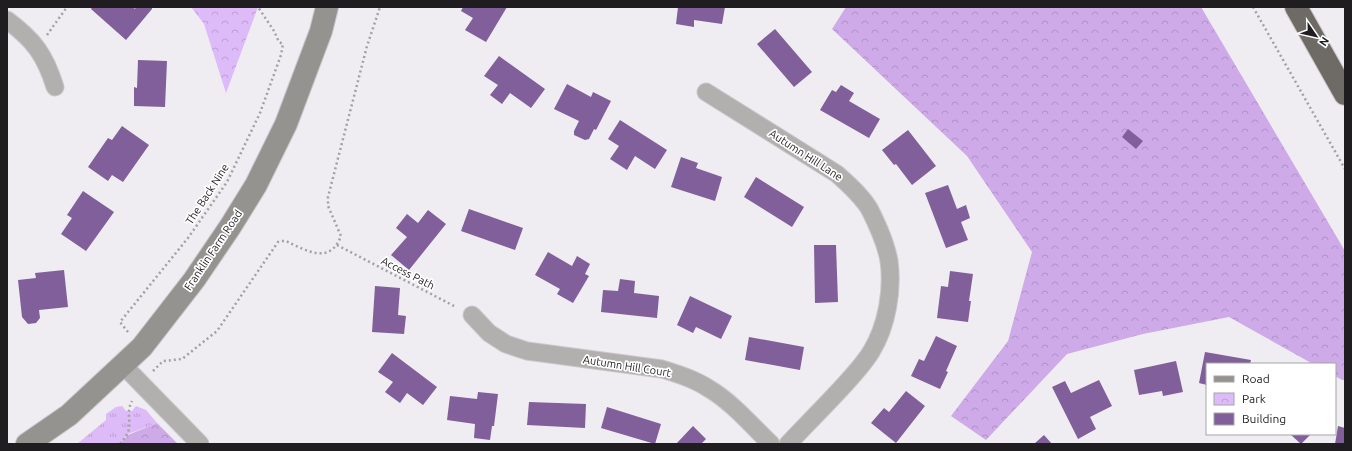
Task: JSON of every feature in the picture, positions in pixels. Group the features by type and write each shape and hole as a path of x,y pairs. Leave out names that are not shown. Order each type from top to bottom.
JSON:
{"highway":[{"path":"1296,7 1345,94"}],"street":[{"name":"Franklin Farm Road","path":"27,444 69,415 142,347 194,280 256,185 286,124 321,31 327,7"},
{"path":"7,20 23,32 38,49 48,67 55,87"},
{"name":"Autumn Hill Lane","path":"706,92 837,174 855,190 869,209 880,232 889,261 890,284 886,311 882,328 872,351 858,371 788,444"},
{"name":"Autumn Hill Court","path":"472,315 489,333 506,344 527,351 662,369 684,376 708,388 727,401 771,444"},
{"path":"123,365 200,444"}],"path":[{"path":"38,49 66,7"},
{"name":"The Back Nine","path":"163,361 153,358 120,322 188,238 227,182 260,113 281,55 283,44 278,42 274,31 258,7"},
{"path":"120,444 128,434 130,426 128,408 140,383 163,361 182,358 217,331 278,242 286,242 319,254 330,252 337,245 341,236 328,206 328,197 367,46 380,7"},
{"path":"1253,7 1345,170"},
{"name":"Access Path","path":"337,245 472,315"}],"green space":[{"path":"191,7 258,7 226,93 204,24"},
{"path":"846,7 1201,7 1345,251 1345,380 1336,377 1336,363 1311,363 1229,317 1143,334 1067,354 986,440 951,416 1008,341 1032,252 967,156 832,29"},
{"path":"122,406 126,411 132,411 136,406 146,410 157,423 128,434 120,444 77,444 106,420 106,414 116,407"},
{"path":"157,423 178,444 120,444 128,435"}],"building":[{"path":"92,7 133,7 135,9 136,7 152,7 152,9 126,40 91,9"},
{"path":"463,7 507,7 486,42 465,30 473,18 461,11"},
{"path":"678,7 725,7 722,24 694,20 694,27 676,24"},
{"path":"775,29 812,72 794,87 757,44"},
{"path":"499,56 545,89 531,108 510,93 502,104 490,95 498,85 484,76"},
{"path":"138,60 167,61 165,107 134,106 134,87 137,88"},
{"path":"567,84 591,97 593,92 611,101 596,130 594,129 589,139 585,140 574,135 574,131 579,121 554,109"},
{"path":"841,85 854,93 849,101 880,119 869,138 820,110 832,90 836,92"},
{"path":"620,120 667,150 655,169 635,156 627,170 610,159 619,146 608,139"},
{"path":"122,126 149,145 123,182 112,175 108,181 88,167 108,138 112,140"},
{"path":"1128,129 1143,141 1136,149 1122,137"},
{"path":"908,130 936,166 912,185 896,164 894,165 882,150"},
{"path":"681,157 698,163 696,168 722,177 715,201 671,187"},
{"path":"756,177 804,207 792,227 744,197"},
{"path":"948,185 957,209 966,205 970,218 961,222 968,240 946,248 925,193"},
{"path":"83,191 114,212 86,251 61,234 72,218 67,215"},
{"path":"469,209 523,228 515,250 461,231"},
{"path":"428,210 446,224 409,270 391,255 407,237 396,228 407,214 418,223"},
{"path":"814,245 836,245 838,302 815,303"},
{"path":"548,252 572,266 577,256 590,264 585,274 589,276 573,303 557,294 560,289 535,275"},
{"path":"64,270 68,307 39,310 40,318 36,323 28,324 22,317 18,280 36,278 35,273"},
{"path":"950,271 973,274 968,322 937,318 941,286 948,287"},
{"path":"620,279 635,281 634,293 659,296 657,318 601,312 603,290 618,291"},
{"path":"375,286 400,288 398,315 406,316 404,334 372,332"},
{"path":"690,296 732,316 721,339 696,327 693,333 677,325"},
{"path":"936,336 957,346 940,389 911,376 919,359 924,361"},
{"path":"749,337 804,347 800,370 745,360"},
{"path":"1205,352 1251,360 1250,363 1206,363 1206,385 1199,383"},
{"path":"392,353 437,387 423,405 407,393 400,403 385,392 393,382 378,372"},
{"path":"1176,361 1183,392 1163,396 1162,391 1139,395 1134,370"},
{"path":"1099,380 1112,406 1090,417 1096,429 1078,439 1052,387 1065,381 1071,393"},
{"path":"906,391 925,406 896,443 871,423 884,408 889,412"},
{"path":"478,392 498,394 494,426 492,426 490,440 474,438 475,424 447,420 450,396 477,399"},
{"path":"529,402 586,404 585,428 527,425"},
{"path":"607,407 661,424 655,444 601,428"},
{"path":"693,426 706,439 701,444 676,444"},
{"path":"1338,426 1345,428 1345,444 1335,444"},
{"path":"1044,435 1052,444 1034,444"},
{"path":"1291,435 1310,435 1301,444"}]}
